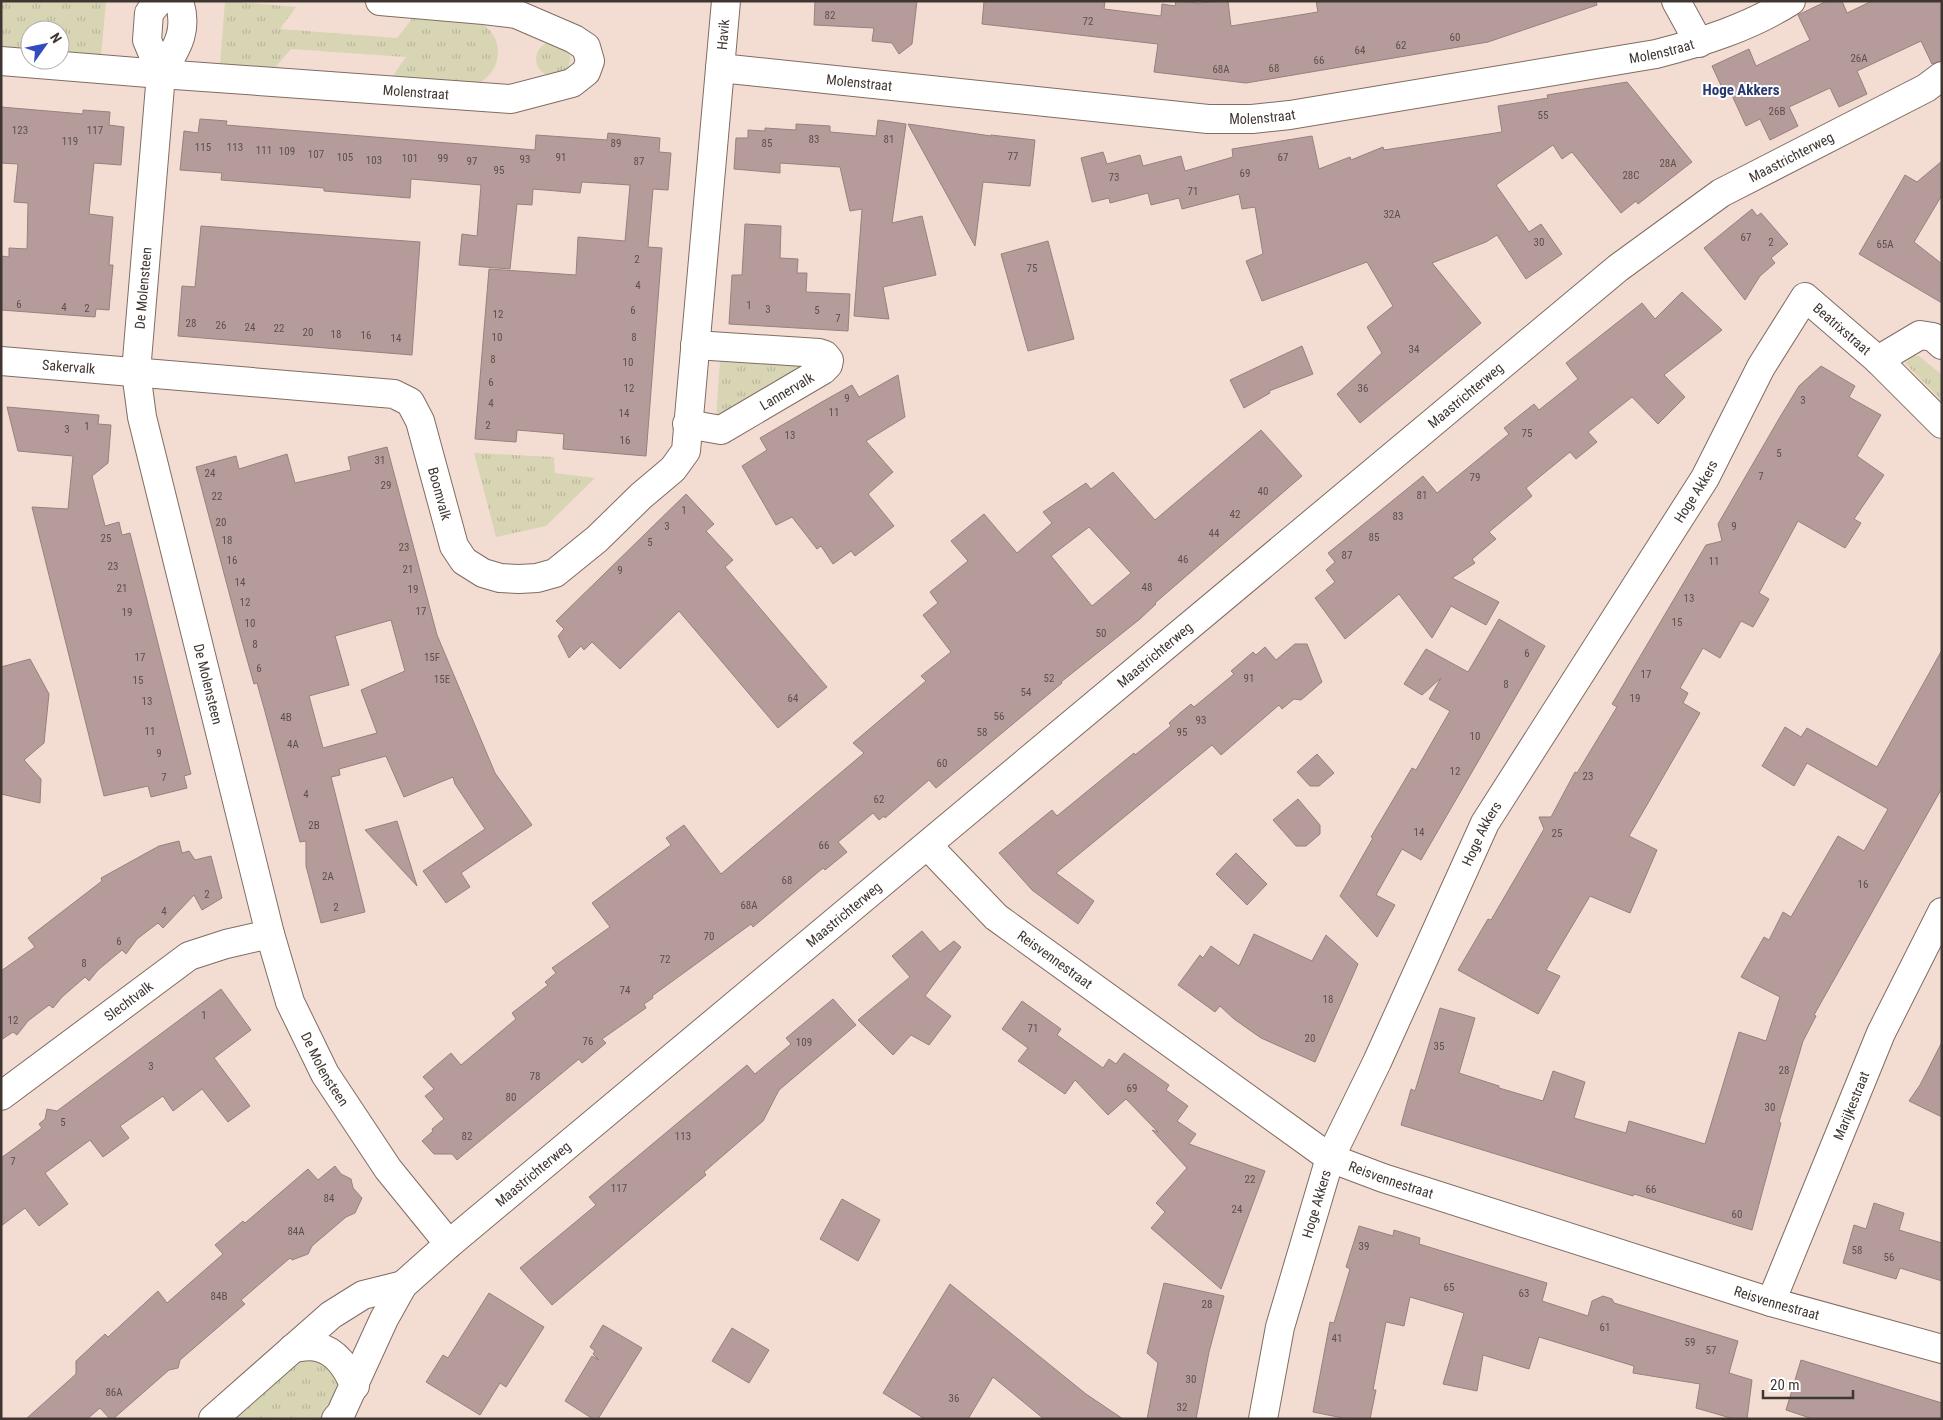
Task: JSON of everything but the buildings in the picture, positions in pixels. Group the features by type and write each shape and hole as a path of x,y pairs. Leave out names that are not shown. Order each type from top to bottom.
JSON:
{"street":[{"path":"159,1 148,13 147,40 161,74"},
{"path":"161,74 180,42 182,12 179,1"},
{"name":"Molenstraat","path":"1,61 511,98 572,83 586,72 590,61 586,47 574,39 516,14 380,1"},
{"name":"Havik","path":"720,68 726,1"},
{"path":"1676,1 1698,43"},
{"name":"Molenstraat","path":"720,68 1208,120 1252,119 1299,113 1656,54 1698,43 1771,13 1791,1"},
{"path":"688,424 720,68"},
{"name":"De Molensteen","path":"161,74 136,372 142,417 270,934 290,1002 325,1074 388,1169 449,1244"},
{"name":"Maastrichterweg","path":"336,1419 342,1413 384,1319 403,1285 449,1244 1618,268 1721,193 1917,93 1942,76"},
{"name":"Beatrixstraat","path":"1805,297 1878,360 1942,424"},
{"name":"Hoge Akkers","path":"1263,1419 1280,1327 1330,1158 1377,1062 1484,823 1705,478 1760,367 1805,297"},
{"name":"Beatrixstraat","path":"1878,360 1920,335 1933,337 1942,345"},
{"name":"Lannervalk","path":"688,424 722,430 823,370 828,365 829,360 825,355 819,353 695,345"},
{"name":"Sakervalk","path":"1,361 136,372"},
{"name":"Boomvalk","path":"136,372 394,394 410,402 420,421 454,546 464,561 483,573 500,578 519,580 537,578 554,573 597,539 641,496 673,469 686,451 688,424"},
{"name":"Reisvennestraat","path":"928,846 996,917 1330,1158 1392,1181 1771,1302 1942,1349"},
{"name":"Marijkestraat","path":"1771,1302 1881,1032 1942,912"},
{"name":"Slechtvalk","path":"1,1096 189,956 226,944 270,934"},
{"name":"Maastrichterweg","path":"213,1419 331,1314 363,1295 403,1285"},
{"path":"293,1348 317,1347 338,1357 355,1386"}],"green space":[{"path":"1,1 106,1 101,57 70,55 70,20 20,20 20,50 1,48"},
{"path":"225,1 296,7 280,29 397,38 415,15 475,21 489,30 495,38 498,58 489,75 481,82 470,86 390,80 406,57 291,49 273,70 220,65"},
{"path":"553,42 565,47 570,59 565,71 553,76 541,71 536,59 541,47"},
{"path":"1914,356 1919,356 1942,375 1942,401 1905,363"},
{"path":"720,361 806,366 716,418"},
{"path":"474,453 554,457 555,473 595,478 546,526 496,537"},
{"path":"312,1355 342,1378 326,1419 228,1419 290,1363"}],"district":[{"name":"Hoge Akkers","path":"1741,90"}]}
